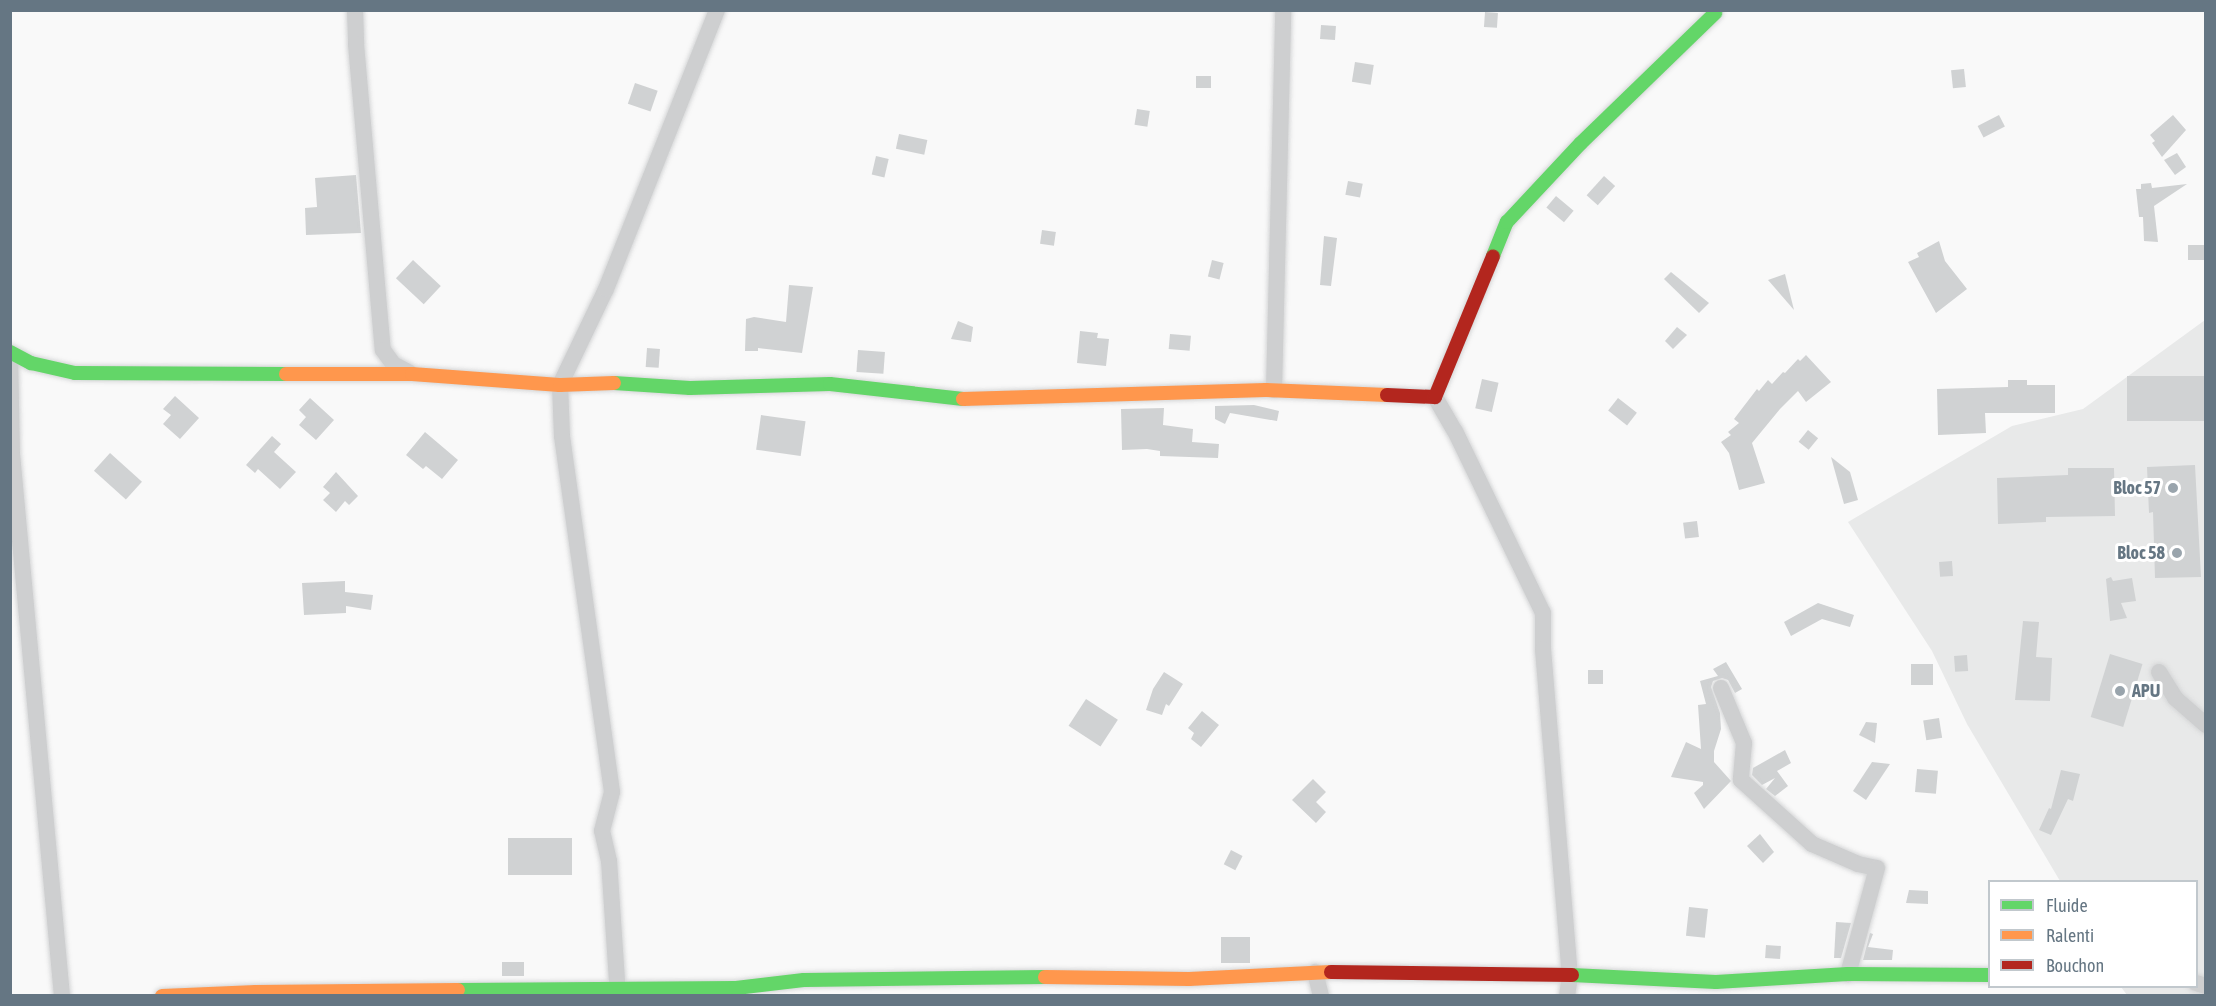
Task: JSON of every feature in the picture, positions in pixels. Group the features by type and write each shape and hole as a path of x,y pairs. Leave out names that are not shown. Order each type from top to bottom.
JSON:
{"street":[{"path":"618,992 609,861 602,831 612,792 562,436 560,386 606,289 717,10"},
{"path":"1274,390 1283,10"},
{"path":"353,13 383,350 393,364 412,374"},
{"path":"1435,397 1507,222 1581,143 1693,37 1715,13"},
{"path":"62,996 12,454 10,352 31,363 75,373 412,374 560,386 615,383 690,388 830,384 975,400 1274,390 1435,397"},
{"path":"1435,397 1455,431 1543,614 1543,649 1570,975 1568,996"},
{"path":"2159,672 2175,698 2205,725"},
{"path":"1721,688 1744,743 1741,780 1812,844 1858,864 1877,868 1848,974"},
{"path":"162,996 256,992 618,992 736,988 804,980 940,977 1191,988 1315,972 1570,975 1716,982 1848,974 1988,975"},
{"path":"1315,972 1321,996"}],"shaded area":[{"path":"2205,320 2205,995 2127,995 2122,988 2198,988 2198,880 2059,880 1967,724 1932,651 1848,522 2012,426 2083,409"}],"building":[{"path":"1485,12 1498,13 1497,28 1484,27"},
{"path":"1321,25 1336,26 1335,40 1320,39"},
{"path":"1355,62 1374,65 1371,85 1352,82"},
{"path":"1964,69 1966,87 1953,88 1951,70"},
{"path":"1196,76 1211,76 1211,88 1196,88"},
{"path":"635,83 658,91 651,112 628,104"},
{"path":"1137,109 1150,111 1147,127 1134,125"},
{"path":"1999,115 2005,127 1984,137 1978,126"},
{"path":"2173,115 2186,130 2162,157 2152,143 2155,141 2150,135"},
{"path":"899,134 927,140 924,155 896,149"},
{"path":"2177,153 2186,167 2175,175 2164,160"},
{"path":"876,156 889,159 884,177 872,175"},
{"path":"356,175 361,233 306,235 305,208 317,207 315,178"},
{"path":"1604,176 1615,186 1598,205 1587,195"},
{"path":"1348,181 1363,184 1360,198 1345,195"},
{"path":"2151,183 2152,188 2187,184 2154,206 2158,242 2144,241 2143,217 2139,217 2136,189 2141,189 2141,184"},
{"path":"1556,196 1574,211 1564,222 1546,207"},
{"path":"1042,230 1056,232 1054,246 1040,244"},
{"path":"1324,236 1337,238 1331,286 1320,285"},
{"path":"1939,241 1945,261 1967,289 1936,313 1908,262 1919,257 1917,253"},
{"path":"2188,245 2205,245 2205,260 2188,260"},
{"path":"413,260 441,286 424,304 396,278"},
{"path":"1212,260 1224,263 1220,279 1208,276"},
{"path":"1671,272 1709,303 1699,313 1664,279"},
{"path":"1785,274 1794,310 1768,280"},
{"path":"789,285 813,287 802,353 758,348 758,351 745,351 746,319 754,317 786,322"},
{"path":"958,321 973,327 971,342 951,339"},
{"path":"1677,327 1687,335 1673,349 1665,341"},
{"path":"1080,331 1098,333 1097,338 1109,339 1106,366 1077,363"},
{"path":"1170,334 1191,336 1190,351 1169,349"},
{"path":"647,348 660,349 659,368 646,367"},
{"path":"858,350 885,352 883,374 856,372"},
{"path":"1806,355 1831,382 1806,402 1798,391 1780,409 1752,443 1765,483 1739,490 1729,453 1721,442 1731,435 1728,432 1739,423 1734,419 1757,389 1759,391 1768,380 1772,384 1798,359 1800,361"},
{"path":"2127,376 2205,376 2205,421 2127,421"},
{"path":"1482,379 1499,383 1492,412 1475,408"},
{"path":"2008,380 2027,380 2027,385 2055,385 2055,413 1985,413 1986,433 1938,435 1937,389 2008,387"},
{"path":"175,396 199,418 180,439 163,424 171,415 163,409"},
{"path":"310,398 334,420 316,440 299,425 306,417 299,410"},
{"path":"1618,398 1637,413 1627,425 1608,411"},
{"path":"1254,405 1279,411 1277,421 1230,413 1225,424 1215,419 1215,406"},
{"path":"1164,408 1163,425 1193,429 1192,442 1219,444 1218,458 1160,456 1160,451 1147,449 1122,450 1121,409"},
{"path":"761,415 806,421 801,456 756,450"},
{"path":"1808,430 1818,438 1809,450 1799,442"},
{"path":"425,432 458,460 442,479 426,466 423,469 406,455"},
{"path":"272,436 281,444 274,452 296,472 280,489 258,469 255,473 246,465"},
{"path":"110,453 142,482 126,500 94,471"},
{"path":"1831,457 1850,472 1858,500 1844,504"},
{"path":"2195,465 2201,577 2155,578 2153,512 2149,513 2147,467"},
{"path":"2068,468 2114,468 2115,516 2046,517 2046,522 1998,524 1997,478 2068,475"},
{"path":"336,472 358,496 349,505 345,501 336,512 323,500 330,493 323,487"},
{"path":"1697,521 1699,537 1685,539 1683,523"},
{"path":"1952,561 1953,576 1940,577 1939,562"},
{"path":"2111,577 2113,581 2132,578 2136,601 2121,603 2127,618 2110,621 2106,579"},
{"path":"345,581 345,592 373,595 371,610 346,606 346,613 304,615 302,583"},
{"path":"1818,603 1854,615 1850,627 1822,619 1791,636 1784,622"},
{"path":"2023,621 2039,622 2036,657 2052,658 2050,701 2015,700"},
{"path":"2110,654 2143,664 2123,727 2091,717"},
{"path":"1967,655 1968,671 1955,672 1954,656"},
{"path":"1726,662 1742,689 1735,693 1728,680 1722,678 1713,681 1711,687 1720,713 1721,729 1714,751 1714,762 1731,781 1704,809 1694,793 1703,785 1703,782 1671,777 1686,742 1701,749 1698,705 1706,704 1700,681 1718,676 1713,669"},
{"path":"1911,664 1933,664 1933,685 1911,685"},
{"path":"1588,670 1603,670 1603,684 1588,684"},
{"path":"1164,672 1183,684 1169,706 1166,704 1162,715 1146,710 1153,689"},
{"path":"1086,699 1118,720 1100,747 1069,726"},
{"path":"1202,711 1219,725 1201,747 1191,739 1194,733 1188,728"},
{"path":"1939,718 1942,738 1926,740 1923,721"},
{"path":"1866,722 1877,723 1875,743 1859,735"},
{"path":"1785,750 1791,763 1777,771 1788,786 1775,796 1766,789 1775,778 1762,785 1752,775 1753,768"},
{"path":"1872,762 1890,764 1866,800 1853,791"},
{"path":"1917,769 1938,771 1936,794 1915,792"},
{"path":"2061,770 2080,774 2073,801 2068,799 2051,835 2039,830 2049,808 2051,809"},
{"path":"1313,779 1326,792 1316,802 1326,812 1316,823 1292,800"},
{"path":"1760,834 1774,852 1763,863 1747,846"},
{"path":"508,838 572,838 572,875 508,875"},
{"path":"1231,850 1243,856 1235,870 1224,864"},
{"path":"1909,890 1928,891 1928,904 1906,903"},
{"path":"1689,907 1708,909 1705,938 1686,936"},
{"path":"1836,922 1851,923 1841,958 1834,958"},
{"path":"1872,925 1870,933 1873,934 1868,947 1893,950 1892,960 1863,960"},
{"path":"1221,937 1250,937 1250,963 1221,963"},
{"path":"1766,945 1781,946 1780,959 1765,958"},
{"path":"502,962 524,962 524,976 502,976"}],"traffic: fast":[{"path":"1493,256 1507,222 1581,143 1715,13"},
{"path":"10,352 31,363 75,373 286,374"},
{"path":"614,383 690,388 830,384 963,399"},
{"path":"1572,975 1716,982 1848,974 1988,975"},
{"path":"458,990 736,988 804,980 1045,977"}],"traffic: slow":[{"path":"286,374 412,374 560,385 614,383"},
{"path":"963,399 1266,390 1387,395"},
{"path":"1045,977 1189,979 1331,972"},
{"path":"162,996 256,992 458,990"}],"traffic: jam":[{"path":"1387,395 1435,397 1493,256"},
{"path":"1331,972 1572,975"}],"place":[{"name":"Bloc 57","path":"2173,488"},
{"name":"Bloc 58","path":"2177,553"},
{"name":"APU","path":"2120,691"}]}
